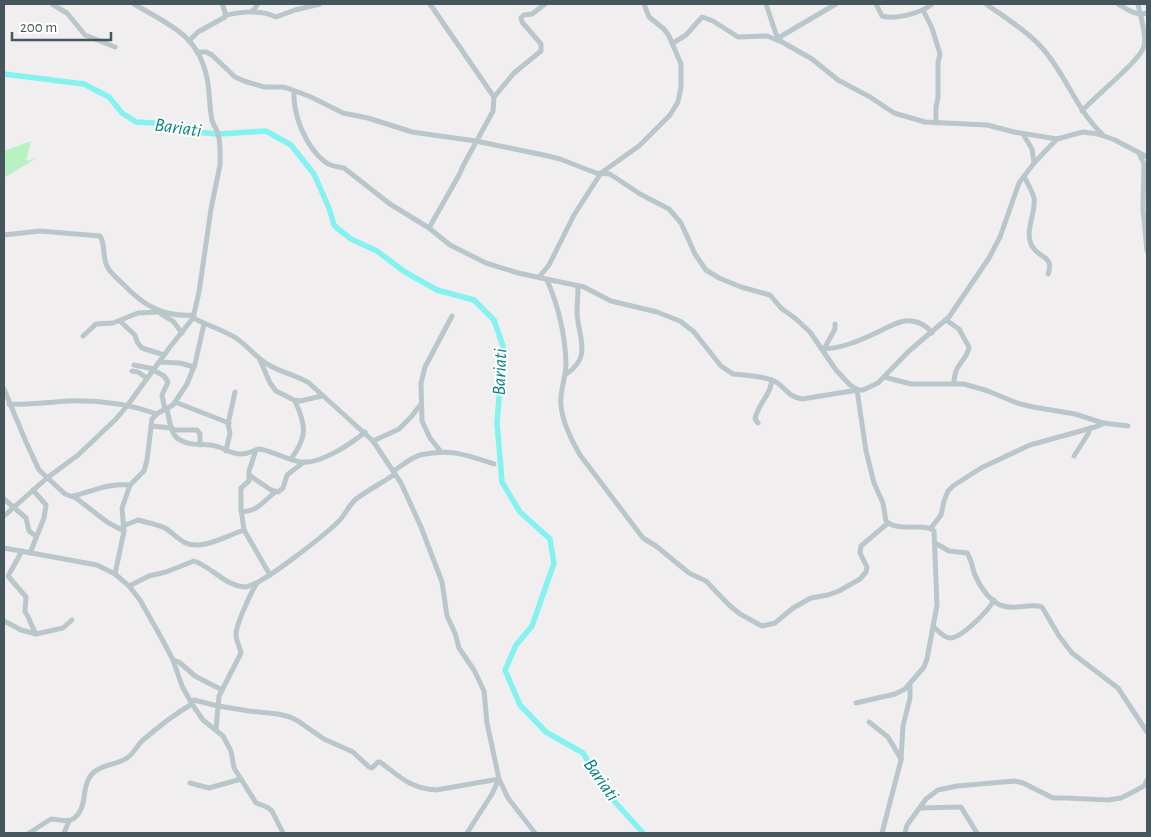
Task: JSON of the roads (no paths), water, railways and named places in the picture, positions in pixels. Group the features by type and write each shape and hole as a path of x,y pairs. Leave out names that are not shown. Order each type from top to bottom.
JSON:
{"street":[{"path":"52,4 67,13 85,35 115,47"},
{"path":"4,516 99,436 127,406 194,316 209,233 211,209 218,178 220,146 218,134 212,122 207,79 199,52 190,40 177,29 134,4"},
{"path":"222,4 226,15"},
{"path":"252,12 258,4"},
{"path":"190,40 198,32 226,15 267,12 276,17 320,4"},
{"path":"430,4 494,97"},
{"path":"429,228 493,111 494,97 514,72 541,51 541,44 521,18 524,15 532,14 545,4"},
{"path":"539,277 550,265 574,215 601,173 639,146 670,115 678,102 682,87 682,64 673,43 664,29 649,17 644,4"},
{"path":"766,4 780,40"},
{"path":"824,4 828,10"},
{"path":"780,40 836,4"},
{"path":"876,4 881,15 886,17 907,16 923,10 932,4"},
{"path":"986,4 1044,49 1089,121 1103,135"},
{"path":"1118,4 1134,14 1141,15 1147,13"},
{"path":"1082,110 1121,74 1144,49 1145,39 1138,4"},
{"path":"923,10 932,28 940,54 936,123"},
{"path":"673,43 686,35 702,17 718,24 738,37 767,36 780,40 812,59 838,80 870,96 889,111 912,120 987,125 1022,134 1057,139 1083,132 1103,135 1147,157"},
{"path":"199,52 206,52 212,55 235,76 244,81 264,86 283,87 343,113 368,118 412,132 476,141 560,159 596,173 610,174 647,198 666,207 681,224 695,254 706,270 719,278 741,287 770,295 781,308 810,332 841,376 858,390"},
{"path":"294,91 294,110 303,131 314,150 325,162 344,168 390,204 429,228 450,245 486,263 512,272 578,286 622,305 657,312 680,321 694,332 726,371 732,374 772,380 789,394 802,399 869,387 884,377 909,351 946,320 989,258 1000,237 1013,195 1024,176 1057,139"},
{"path":"1022,134 1032,150 1034,164"},
{"path":"1138,152 1144,164 1143,209 1147,251"},
{"path":"1024,176 1034,197 1030,241 1035,249 1050,262 1048,274"},
{"path":"4,235 40,231 100,236 104,245 104,259 110,271 132,294 150,308 176,315 194,316 204,324 234,336 243,342 260,360 272,367 301,378 365,432 373,441 394,473 410,503 442,582 447,616 455,633 459,648 474,670 484,691 499,779 508,798 535,833"},
{"path":"547,280 560,323 565,351 566,374 561,399 564,418 575,446 643,538 656,546 689,573 706,581 740,614 762,626 775,623 793,608 811,598 839,591 860,579 866,572 866,567 860,553 861,546 888,523"},
{"path":"566,374 578,364 582,352 577,312 578,286"},
{"path":"83,336 96,324 109,324 138,314 161,312 173,321 182,333"},
{"path":"441,452 425,430 422,421 421,383 424,367 452,316"},
{"path":"946,320 959,329 969,347 967,355 956,370 954,384"},
{"path":"120,321 134,335 142,348 164,355"},
{"path":"823,349 832,349 847,344 903,322 919,323 932,333"},
{"path":"115,574 124,528 122,508 130,485 144,471 152,419 175,402 188,384 204,324"},
{"path":"823,349 835,328 835,324"},
{"path":"260,360 273,388 295,401 304,401 322,396"},
{"path":"159,362 185,364 194,367"},
{"path":"134,365 153,370 164,376 168,382 162,395 176,437 200,445 218,446 226,451 238,454 250,454 256,450 270,451 304,462"},
{"path":"132,371 138,372 147,378"},
{"path":"884,377 911,384 954,384 988,391 1025,405 1067,412 1105,423 1128,426"},
{"path":"758,423 755,419 756,415 769,394 772,380"},
{"path":"4,389 36,465 47,478 65,494 83,502 108,522 124,528"},
{"path":"858,390 871,474 883,503 886,521 894,526 931,528"},
{"path":"226,451 235,392"},
{"path":"291,459 300,447 304,434 300,412 295,401"},
{"path":"9,404 114,402 157,414"},
{"path":"175,402 229,423"},
{"path":"373,441 399,429 421,403"},
{"path":"931,528 941,515 948,491 981,468 1030,445 1105,423"},
{"path":"151,426 197,430 200,434 200,445"},
{"path":"1074,456 1090,428"},
{"path":"241,511 247,512 256,508 275,492 282,490 287,476 304,462 336,452 365,432"},
{"path":"256,450 248,483 241,488 241,511 244,530 270,575"},
{"path":"129,586 149,576 166,572 194,561 212,569 223,579 236,585 245,587 257,583 338,522 351,503 420,455 441,452 461,453 494,464"},
{"path":"249,475 275,492"},
{"path":"72,496 88,493 106,485 130,485"},
{"path":"30,553 44,518 46,505 33,490"},
{"path":"4,500 26,518 29,531 36,536"},
{"path":"124,528 138,520 161,526 182,541 199,545 211,543 244,530"},
{"path":"856,703 905,690 924,667 934,627 937,605 935,543 934,531 931,528"},
{"path":"935,543 949,551 967,553 983,590 1002,606 1042,606 1068,648 1079,659 1118,688 1147,732"},
{"path":"4,548 97,565 115,574 129,586 140,600 173,660 177,675 192,704 203,720 226,740 231,751 234,768 256,803 272,811 283,833"},
{"path":"22,551 8,575 26,598 25,612 36,634"},
{"path":"216,730 218,706 222,690 241,654 236,630 251,592 257,583"},
{"path":"934,627 946,637 955,637 982,615 994,600"},
{"path":"4,621 21,630 36,634 63,628 72,620"},
{"path":"173,660 179,662 195,676 222,690"},
{"path":"882,833 901,760 903,726 910,698 910,686"},
{"path":"64,833 69,821 82,810 87,783 92,774 128,758 156,728 192,704 194,700 218,706 290,717 324,738 352,752 369,767 372,768 380,762 406,783 428,790 499,779"},
{"path":"870,722 888,737 901,760"},
{"path":"190,783 209,788 241,779"},
{"path":"467,833 492,794 499,779"},
{"path":"905,833 908,825 926,799 944,788 1015,781 1053,798 1108,800 1131,794 1144,786 1147,780"},
{"path":"920,808 961,807 976,833"},
{"path":"29,833 51,819 69,821"}],"waterway":[{"name":"Bariati","path":"4,74 84,84 109,97 122,113 136,122 154,123 194,132 218,134 266,131 291,145 314,174 329,208 334,225 337,228 351,239 377,251 405,272 437,290 474,300 494,320 503,346 497,423 502,482 520,512 550,539 554,563 532,626 516,645 505,670 520,705 546,732 583,753 606,792 643,833"}]}
